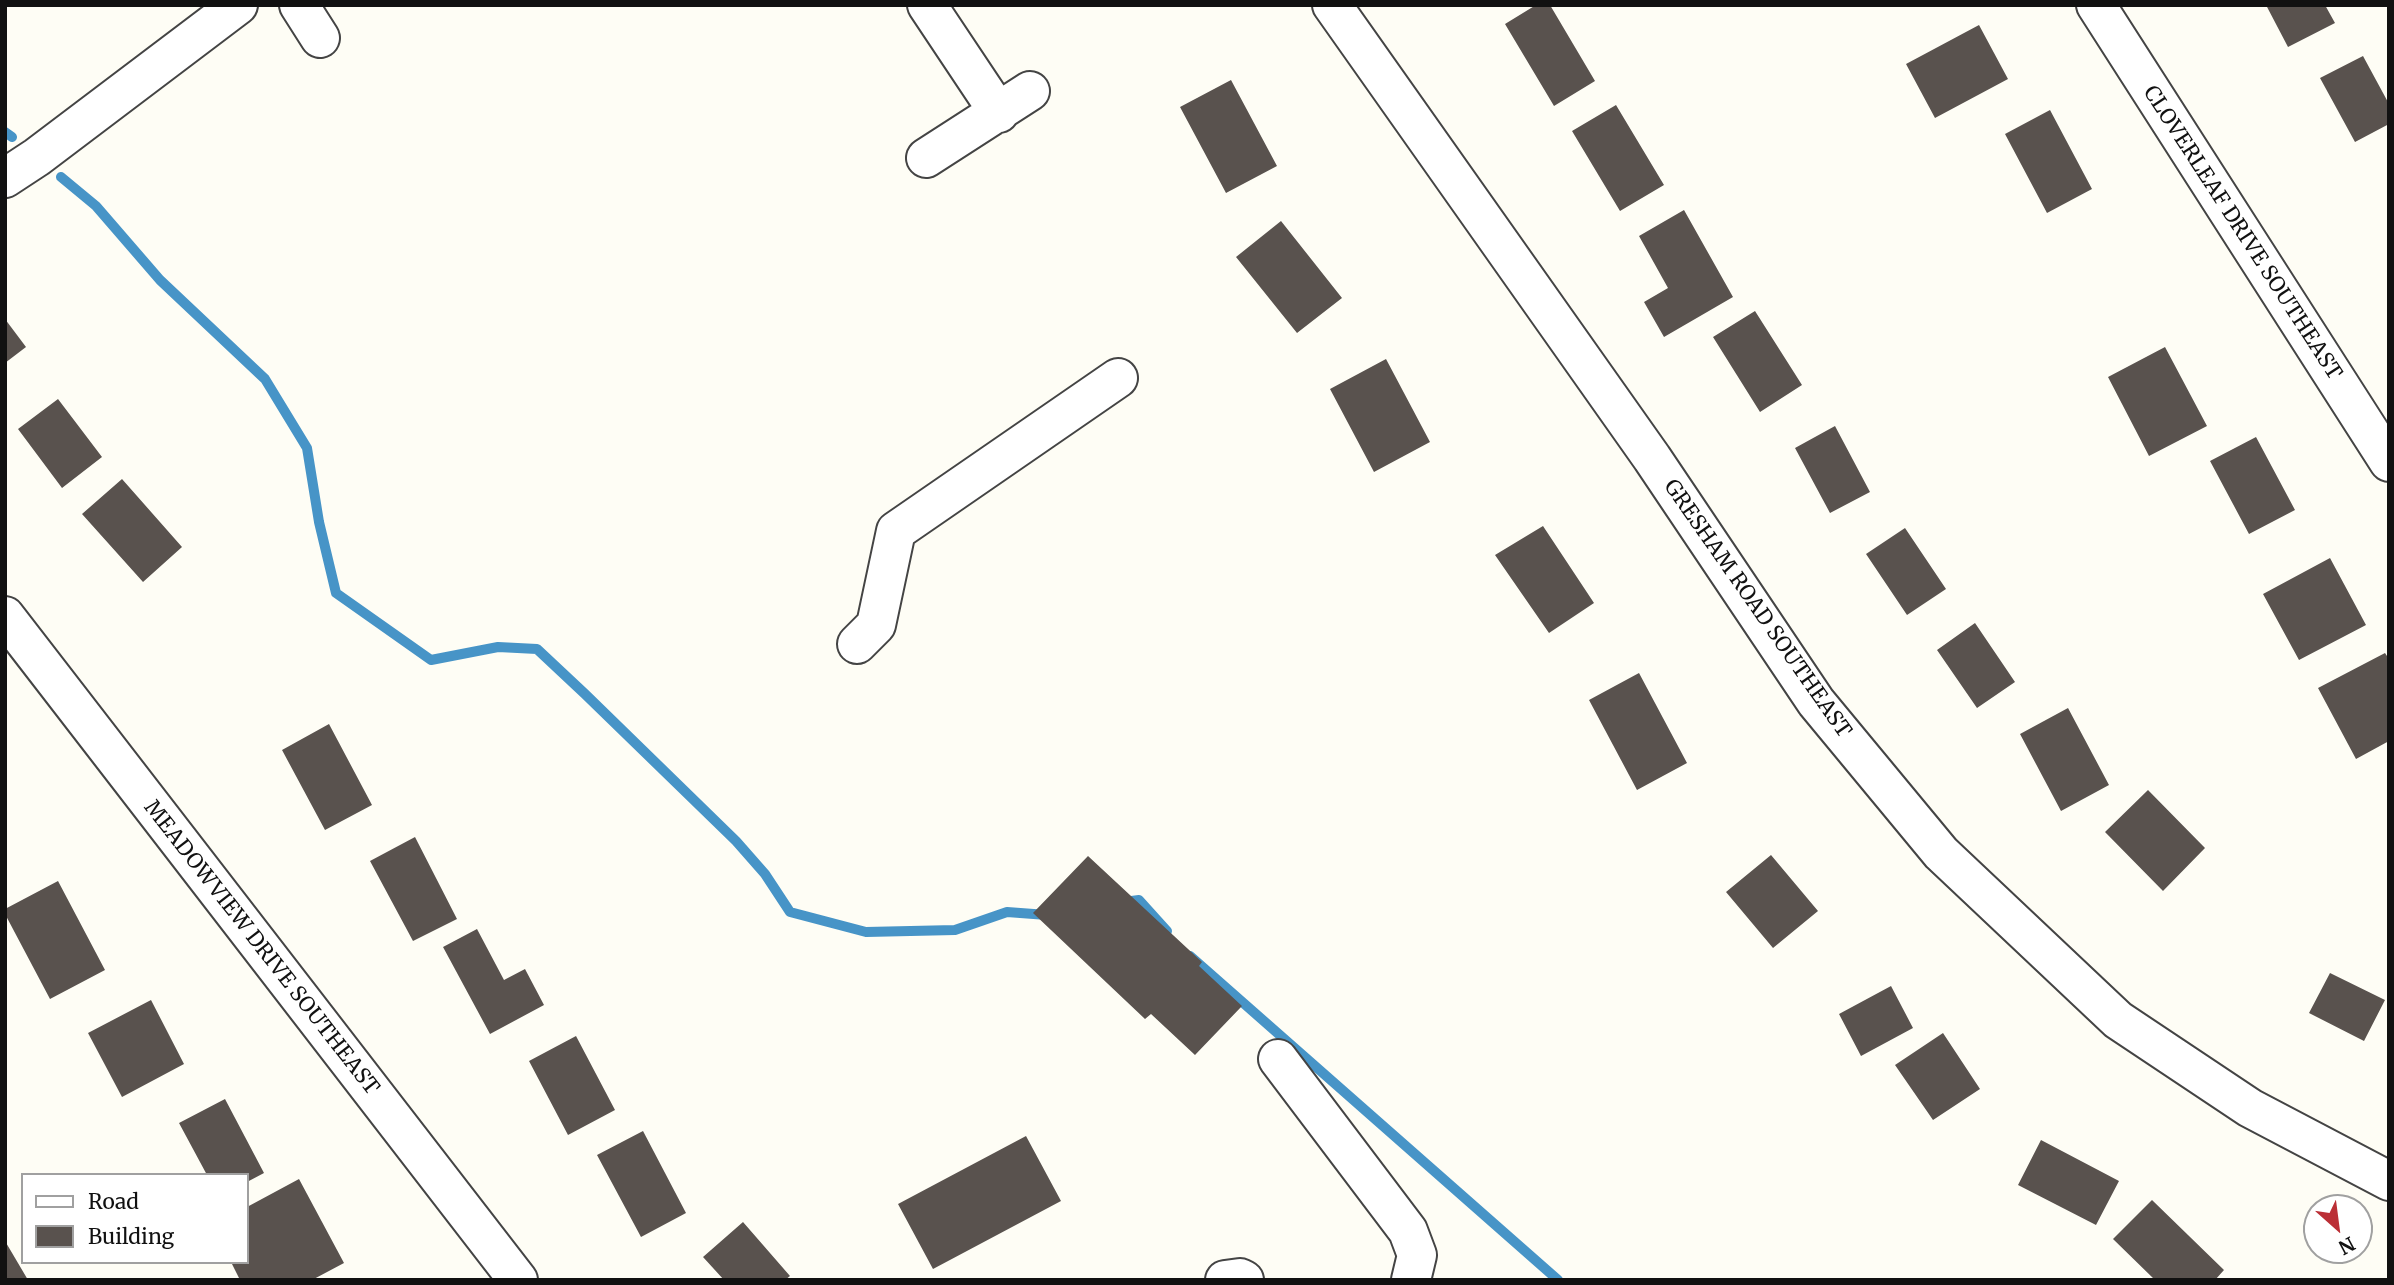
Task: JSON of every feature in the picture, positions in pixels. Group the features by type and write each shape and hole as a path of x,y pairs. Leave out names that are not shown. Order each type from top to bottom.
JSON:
{"street":[{"path":"5,178 37,157 238,5"},
{"path":"299,5 320,38"},
{"path":"927,5 999,113"},
{"name":"GRESHAM ROAD SOUTHEAST","path":"1332,5 1653,458 1816,702 1941,853 2118,1020 2250,1108 2389,1181"},
{"name":"CLOVERLEAF DRIVE SOUTHEAST","path":"2096,5 2389,462"},
{"path":"926,159 1030,91"},
{"path":"857,644 876,625 896,531 1118,378"},
{"name":"MEADOWVIEW DRIVE SOUTHEAST","path":"5,616 517,1280"},
{"path":"1278,1059 1408,1231 1417,1255 1411,1280"},
{"path":"1225,1280 1244,1280"}],"building":[{"path":"1536,5 1550,5 1595,81 1554,106 1505,24"},
{"path":"2266,5 2325,5 2335,23 2288,47"},
{"path":"1979,25 2008,79 1935,118 1906,64"},
{"path":"2363,56 2389,104 2389,124 2355,142 2320,78"},
{"path":"1231,80 1277,166 1226,193 1180,107"},
{"path":"1616,105 1664,185 1620,211 1572,131"},
{"path":"2050,110 2092,189 2047,213 2005,134"},
{"path":"1684,210 1733,297 1664,337 1644,302 1668,288 1639,236"},
{"path":"1281,221 1342,298 1297,333 1236,257"},
{"path":"1755,311 1802,385 1760,412 1713,337"},
{"path":"5,319 26,347 5,363"},
{"path":"2165,347 2207,426 2149,456 2108,377"},
{"path":"1386,359 1430,442 1374,472 1330,389"},
{"path":"58,399 102,457 62,488 18,429"},
{"path":"1835,426 1870,492 1830,513 1795,448"},
{"path":"2256,437 2295,510 2249,534 2210,461"},
{"path":"122,479 182,547 143,582 82,514"},
{"path":"1543,526 1594,603 1549,633 1495,555"},
{"path":"1905,528 1946,589 1907,615 1866,554"},
{"path":"2330,558 2366,625 2299,660 2263,594"},
{"path":"1975,623 2015,682 1977,708 1937,650"},
{"path":"2385,653 2389,659 2389,741 2356,759 2318,688"},
{"path":"1639,673 1687,763 1637,790 1589,700"},
{"path":"2068,708 2109,785 2061,811 2020,734"},
{"path":"329,724 372,805 325,830 282,750"},
{"path":"2148,790 2205,848 2163,891 2105,832"},
{"path":"415,837 457,919 413,941 370,861"},
{"path":"1771,855 1818,911 1773,948 1726,892"},
{"path":"1088,856 1202,962 1199,966 1242,1006 1195,1055 1151,1014 1145,1019 1033,913"},
{"path":"58,881 105,970 50,999 5,914 5,909"},
{"path":"477,929 504,980 525,969 544,1005 490,1034 443,947"},
{"path":"2330,973 2385,1000 2364,1041 2309,1013"},
{"path":"1891,986 1913,1028 1861,1056 1839,1014"},
{"path":"151,1000 184,1064 122,1097 88,1033"},
{"path":"1943,1033 1980,1089 1933,1120 1895,1065"},
{"path":"576,1036 615,1110 568,1135 529,1061"},
{"path":"225,1099 264,1173 248,1181 248,1173 206,1173 179,1123"},
{"path":"643,1131 686,1213 641,1237 597,1155"},
{"path":"1026,1136 1061,1201 933,1269 898,1204"},
{"path":"2041,1140 2119,1181 2096,1225 2018,1185"},
{"path":"299,1179 344,1263 312,1280 240,1280 232,1264 248,1264 248,1206"},
{"path":"2152,1200 2224,1270 2215,1280 2155,1280 2113,1239"},
{"path":"743,1222 790,1276 785,1280 724,1280 703,1257"},
{"path":"5,1241 28,1280 5,1280"}],"waterway":[{"path":"5,132 12,137"},
{"path":"61,177 96,206 160,280 265,379 307,448 319,522 336,593 431,660 498,647 537,649 736,841 765,874 790,912 866,932 955,930 1007,912 1047,915"},
{"path":"1124,902 1139,900 1167,931"},
{"path":"1190,956 1558,1280"}]}
